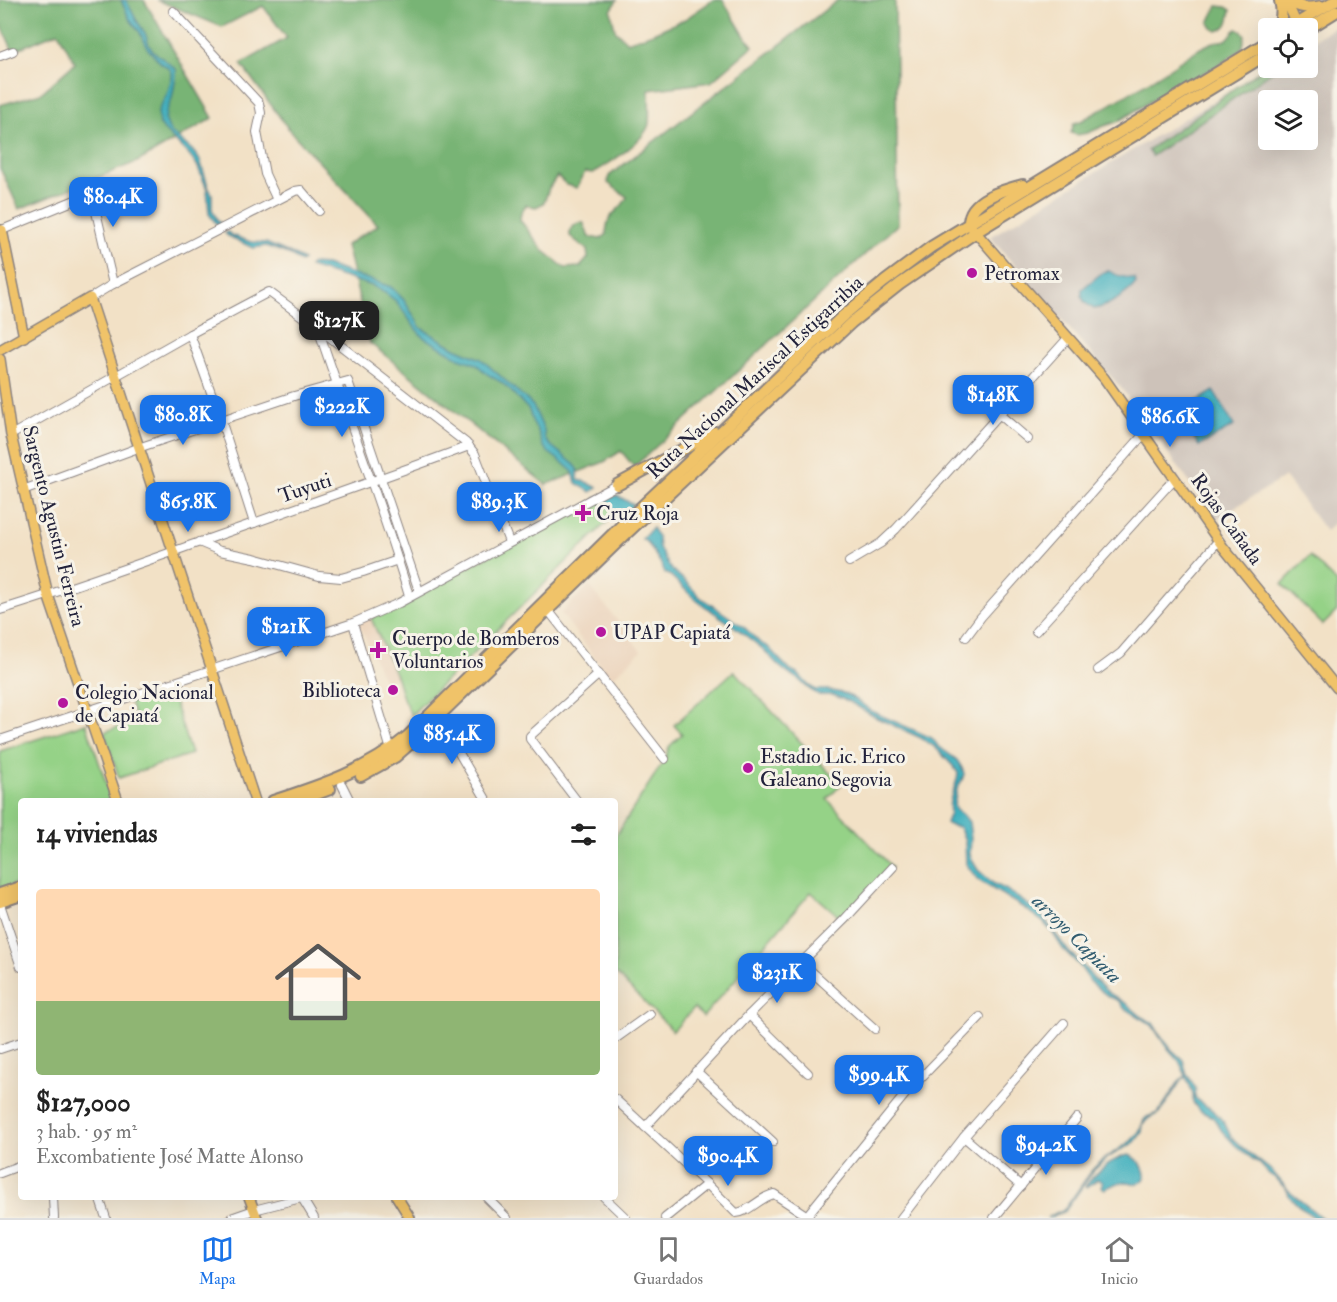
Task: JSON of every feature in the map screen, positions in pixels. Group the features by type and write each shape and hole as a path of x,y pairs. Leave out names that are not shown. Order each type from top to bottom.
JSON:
{"highway":[{"path":"1279,0 1282,8 1281,18"},
{"path":"1287,0 1307,8 1335,6"},
{"path":"1310,18 1335,6"},
{"path":"1318,20 1335,6"},
{"name":"Ruta Nacional Mariscal Estigarribia","path":"282,798 340,778 363,767 391,750 408,736 647,508 852,322 972,228 1035,182 1258,51"},
{"name":"Ruta Nacional Mariscal Estigarribia","path":"647,508 733,420 852,308 884,282 931,247 972,228 1219,83 1258,53"},
{"path":"617,485 733,420"},
{"name":"Ruta Nacional Mariscal Estigarribia","path":"306,798 366,774 395,757 548,610 624,530"},
{"path":"0,894 18,887"},
{"path":"0,903 18,896"}],"main road":[{"path":"1279,0 1289,18"},
{"path":"1287,0 1294,18"},
{"name":"Rojas Cañada","path":"972,228 1104,378 1219,540 1336,685"},
{"path":"1,230 24,337"},
{"path":"0,350 90,298 254,798"},
{"name":"Sargento Agustin Ferreira","path":"0,359 11,435 48,595 117,798"},
{"path":"399,1200 410,1218"}],"street":[{"path":"173,11 259,103 261,113 257,126 265,174 276,200"},
{"path":"0,56 13,51"},
{"path":"90,298 295,191 302,190 319,211"},
{"path":"1,230 90,196 93,199 113,284"},
{"path":"11,435 269,292 469,446 475,454 509,542"},
{"path":"318,328 410,596"},
{"path":"190,334 254,523"},
{"path":"849,562 881,543 896,529 1068,338"},
{"path":"23,490 221,420 348,381 419,591"},
{"path":"980,392 999,414 1028,440"},
{"path":"966,637 981,617 1144,434"},
{"name":"Tuyuti","path":"0,610 382,479 469,446"},
{"path":"1036,632 1175,477"},
{"path":"0,740 353,623 399,603 617,485"},
{"path":"1098,670 1121,653 1219,540"},
{"path":"199,542 220,550 319,576 341,578 398,560"},
{"path":"548,610 666,759"},
{"path":"353,623 391,750"},
{"path":"575,798 530,736 599,674"},
{"path":"438,717 485,798"},
{"path":"342,785 348,798"},
{"path":"645,1127 892,867"},
{"path":"0,903 18,958"},
{"path":"801,962 875,1029"},
{"path":"618,1037 650,1014"},
{"path":"749,1015 808,1073"},
{"path":"618,1102 736,1213 743,1212 768,1195 774,1194 807,1217 907,1092 980,1017"},
{"path":"901,1218 964,1137 1064,1023"},
{"path":"0,1049 18,1043"},
{"path":"696,1071 774,1142"},
{"path":"994,1218 1077,1118"},
{"path":"964,1137 1020,1186"},
{"path":"0,1173 18,1166"},
{"path":"665,1218 707,1184"},
{"path":"53,1200 54,1218"},
{"path":"100,1200 106,1218"},
{"path":"231,1218 255,1214 295,1200"},
{"path":"305,1200 314,1218"},
{"path":"489,1200 507,1218"},
{"path":"607,1200 626,1218"}],"shaded area":[{"path":"1337,26 1337,520 1326,531 1285,477 1216,519 1121,388 990,237 1258,74 1258,78 1318,78 1318,37"},
{"name":"UPAP Capiatá","path":"589,585 641,651 611,679 561,613"},
{"name":"Cuerpo de Bomberos Voluntarios","path":"371,618 397,678 384,682 359,623"}],"green space":[{"path":"0,0 144,0 213,118 139,161 19,209 0,168 0,105 41,93 75,63 58,32 13,51 0,22"},
{"path":"157,0 617,0 611,11 615,30 627,42 685,19 713,0 723,0 753,46 711,82 649,90 649,123 647,130 634,144 593,173 585,172 577,188 567,185 557,176 549,188 544,203 536,207 526,205 521,212 520,220 544,251 565,268 580,267 588,258 587,250 570,236 570,230 576,224 583,222 589,237 600,239 606,235 611,216 627,197 608,183 609,176 838,0 895,0 898,224 634,467 621,451 604,462 546,485 370,343 346,245 378,225 290,131 241,64 287,38 263,6 222,27"},
{"path":"1217,6 1231,10 1226,26 1217,31 1209,23"},
{"path":"1237,29 1245,35 1243,46 1218,66 1169,90 1117,122 1088,133 1077,135 1071,133 1074,123 1124,96 1199,49 1214,42 1226,40"},
{"path":"1258,72 1258,78 1263,78 1152,156 1148,150"},
{"path":"603,496 614,515 411,715 371,618"},
{"path":"1310,556 1337,583 1337,611 1323,625 1282,584"},
{"path":"734,671 841,785 827,799 892,867 842,919 811,892 703,1017 694,1008 673,1031 618,976 618,832 665,759 669,747 682,734 674,725"},
{"path":"170,689 191,754 119,778 104,732 136,721 130,702"},
{"path":"86,723 111,798 18,798 18,883 0,890 0,751"}],"water":[{"path":"121,0 126,0 153,51 176,69 172,98 165,119 172,133 200,160 212,194 212,209 222,225 218,226 209,214 207,189 197,165 159,123 158,111 168,92 172,73 148,49"},
{"path":"228,232 251,242 266,243 303,260 301,262 288,254 266,246 253,248 228,236 225,233"},
{"path":"312,264 326,265 391,287 404,300 421,328 455,348 481,359 526,399 533,406 544,430 545,439 578,469 578,480 598,488 591,492 576,483 573,472 543,446 529,410 501,382 476,364 459,358 423,337 396,301 385,293 373,286 309,267"},
{"path":"1109,271 1119,276 1135,279 1136,283 1117,299 1094,309 1084,301 1082,289 1103,272"},
{"path":"1214,391 1234,426 1199,446 1179,412"},
{"path":"604,494 618,496 634,505 619,518 615,510 595,498"},
{"path":"652,528 658,537 659,548 671,569 700,597 744,627 760,643 768,647 809,686 816,690 846,694 871,711 932,738 938,746 957,760 964,774 957,789 954,804 955,809 969,822 970,854 978,870 994,884 1034,909 1094,979 1109,993 1153,1023 1171,1049 1183,1060 1187,1074 1196,1089 1195,1097 1198,1101 1213,1110 1224,1122 1231,1137 1272,1171 1291,1193 1322,1218 1315,1218 1299,1206 1274,1177 1235,1145 1213,1117 1197,1108 1186,1077 1182,1079 1160,1113 1143,1124 1142,1132 1135,1142 1107,1158 1093,1171 1065,1211 1047,1218 1065,1209 1092,1170 1101,1161 1131,1141 1147,1117 1158,1113 1180,1080 1186,1076 1179,1061 1152,1025 1092,984 1043,922 978,880 966,864 965,840 959,827 946,823 958,773 935,747 852,703 833,695 819,695 789,674 764,650 696,600 665,573 647,542 642,539"},
{"path":"1129,1155 1143,1167 1145,1178 1140,1183 1120,1183 1105,1189 1102,1187 1103,1182 1098,1179 1086,1186 1105,1166"}],"place":[{"name":"Petromax","path":"972,273"},
{"name":"Cruz Roja","path":"583,513"},
{"name":"UPAP Capiatá","path":"601,632"},
{"name":"Cuerpo de Bomberos Voluntarios","path":"378,650"},
{"name":"Biblioteca","path":"393,690"},
{"name":"Colegio Nacional de Capiatá","path":"63,703"},
{"name":"Estadio Lic. Erico Galeano Segovia","path":"748,768"}],"water label":[{"name":"arroyo Capiata","path":"1077,939"}]}
